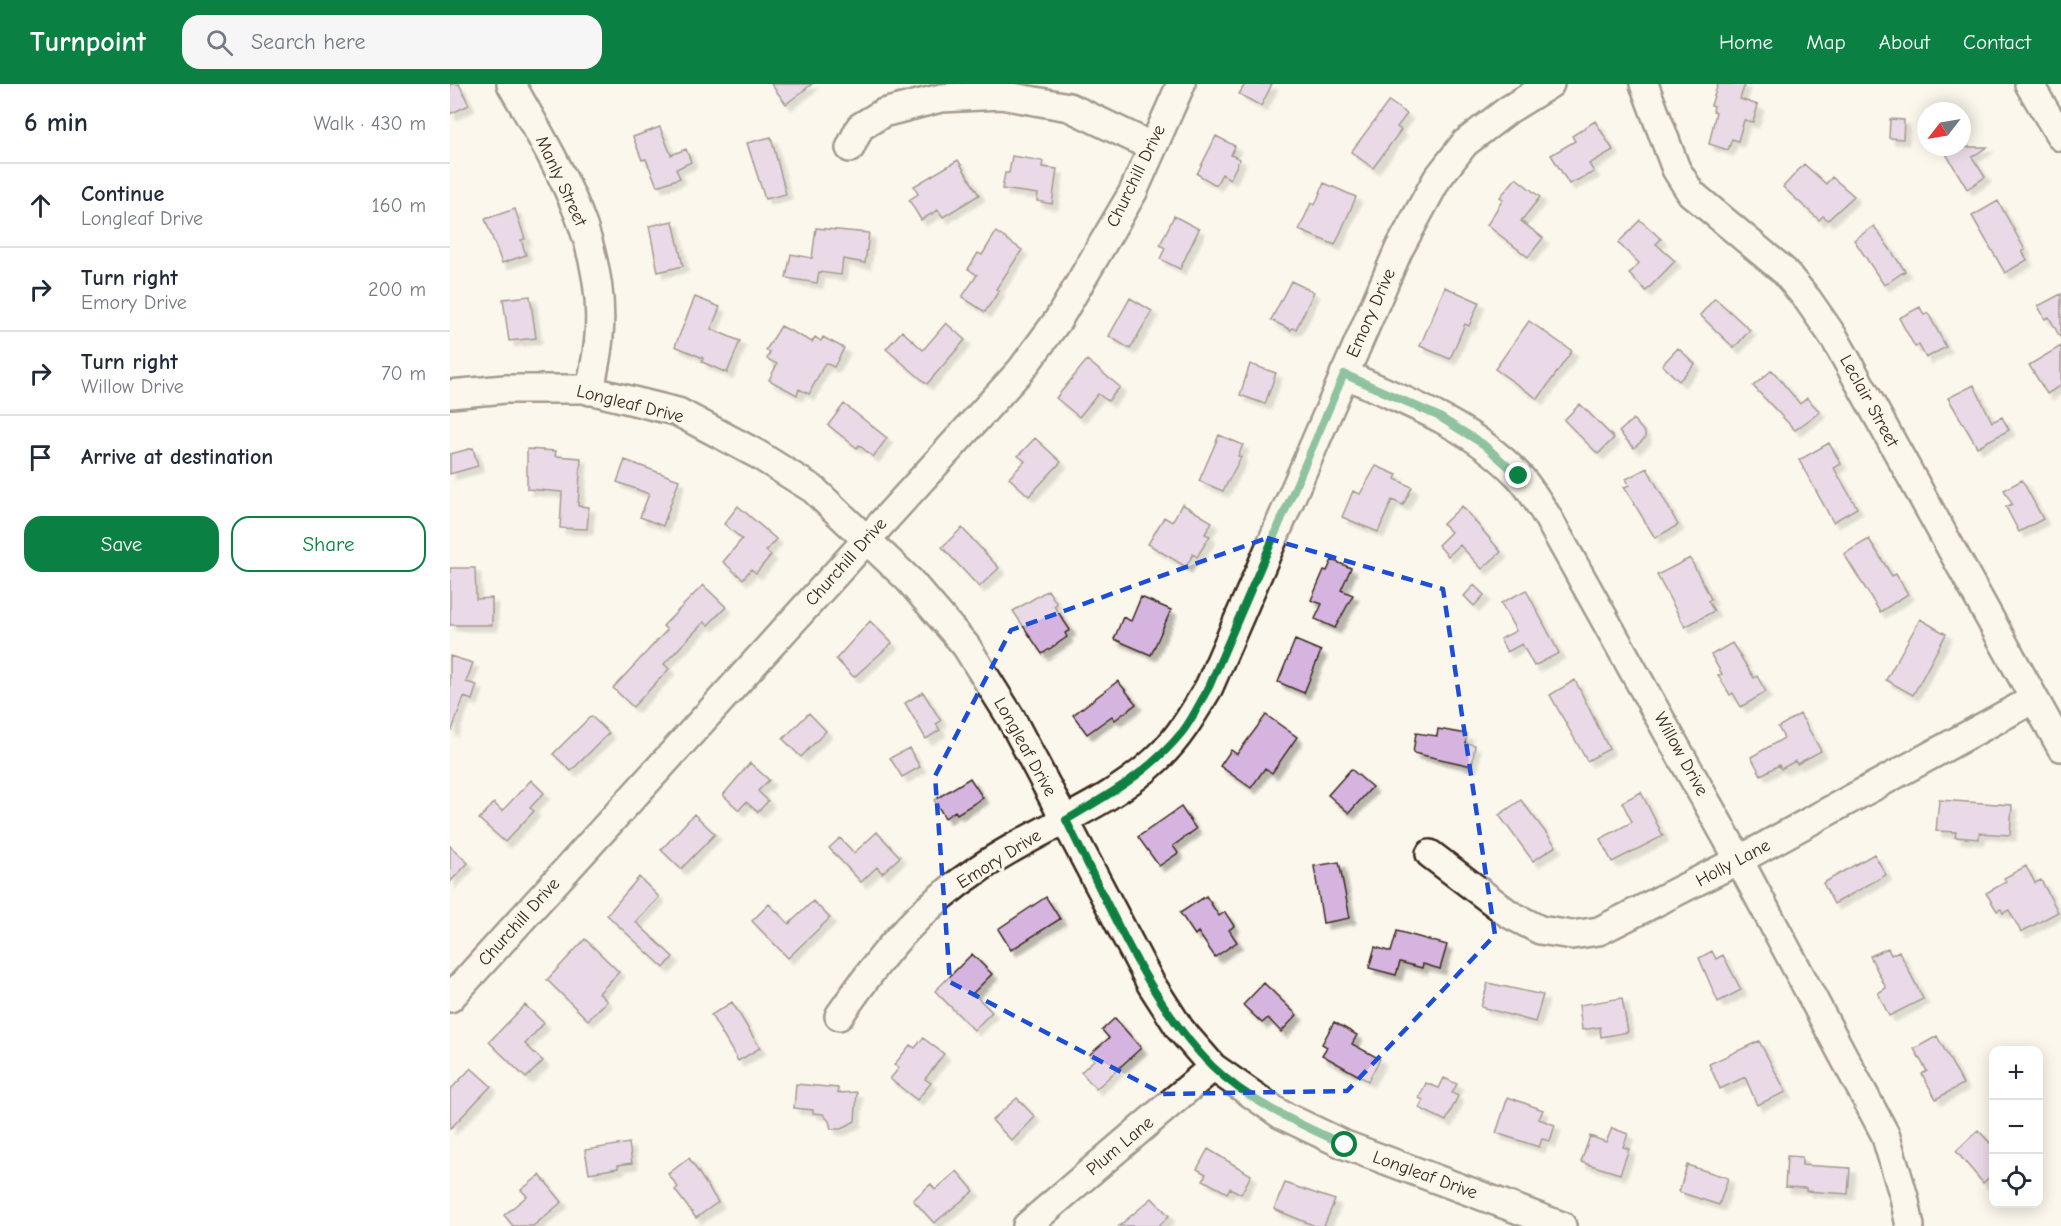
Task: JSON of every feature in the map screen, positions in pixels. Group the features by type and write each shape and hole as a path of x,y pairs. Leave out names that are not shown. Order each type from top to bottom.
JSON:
{"street":[{"name":"Manly Street","path":"511,84 573,196 587,237 599,295 599,336 590,391"},
{"name":"Churchill Drive","path":"450,998 1028,362 1058,320 1121,212 1181,84"},
{"name":"Emory Drive","path":"839,1016 875,963 920,913 981,867 1119,790 1158,758 1184,730 1209,687 1399,249 1437,179 1465,143 1508,110 1550,84"},
{"name":"Leclair Street","path":"1644,84 1676,169 1691,194 1784,272 1808,300 1835,339 2061,747"},
{"path":"2029,84 2061,137"},
{"path":"850,148 860,127 883,113 941,98 1000,94 1069,107 1153,147"},
{"name":"Willow Drive","path":"1344,374 1438,416 1483,444 1519,476 1547,516 1740,860 1885,1134 1904,1197 1910,1226"},
{"name":"Longleaf Drive","path":"450,394 505,389 590,391 678,412 757,454 813,489 909,580 966,646 1011,718 1151,984 1180,1029 1213,1067 1280,1114 1345,1145 1562,1226"},
{"name":"Holly Lane","path":"1430,854 1509,914 1540,930 1572,935 1599,931 1637,914 1740,860 2034,699"},
{"name":"Plum Lane","path":"1027,1226 1213,1067"}],"highlighted area":[{"path":"1267,538 1443,589 1495,935 1347,1091 1163,1094 950,982 935,776 1011,630"}],"building":[{"path":"450,84 459,84 469,105 450,114"},
{"path":"771,84 812,84 786,104"},
{"path":"1245,84 1272,84 1261,106 1239,94"},
{"path":"1718,84 1745,84 1740,99 1758,105 1753,122 1744,120 1738,141 1732,139 1728,150 1709,144 1716,112 1713,111 1714,106 1711,105"},
{"path":"1389,101 1407,114 1397,127 1401,130 1373,168 1351,152"},
{"path":"1890,119 1904,120 1903,139 1889,138"},
{"path":"1595,121 1613,150 1589,164 1594,172 1569,184 1551,155 1575,141 1572,136"},
{"path":"660,127 671,155 686,149 691,162 676,169 680,178 657,186 646,159 642,160 633,137"},
{"path":"1216,136 1235,146 1231,155 1240,159 1230,179 1222,174 1216,185 1197,174"},
{"path":"771,137 786,194 765,199 747,143"},
{"path":"1971,147 1987,147 1972,157 1985,177 1967,189 1947,156 1971,156"},
{"path":"1012,156 1043,161 1042,167 1057,169 1052,204 1037,201 1038,194 1002,189 1005,173 1009,173"},
{"path":"958,160 979,195 943,217 938,210 921,220 909,200 918,194 914,186"},
{"path":"1804,164 1826,184 1832,177 1854,196 1828,220 1823,216 1819,220 1783,187"},
{"path":"1516,178 1540,197 1521,221 1543,238 1528,257 1487,225 1503,199 1500,197"},
{"path":"1324,183 1356,197 1335,245 1299,230 1311,203 1315,205"},
{"path":"1998,201 2025,250 2022,251 2027,260 2005,273 1972,216"},
{"path":"515,209 525,239 521,240 526,255 502,263 485,219"},
{"path":"1174,216 1199,229 1180,269 1160,259 1165,248 1160,245"},
{"path":"1640,220 1661,239 1656,244 1675,261 1646,291 1629,274 1639,263 1618,243"},
{"path":"673,221 683,266 658,272 649,226"},
{"path":"1874,226 1905,271 1884,285 1854,240"},
{"path":"816,228 869,233 865,263 843,259 841,275 819,272 817,283 786,278 791,254 812,258"},
{"path":"996,232 1022,250 996,289 999,291 985,312 962,297 977,275 968,269 978,253 982,255"},
{"path":"1291,281 1314,292 1296,329 1291,330 1271,320"},
{"path":"1445,287 1479,302 1469,326 1465,324 1450,359 1420,346"},
{"path":"2061,294 2061,339 2049,317 2045,319 2038,306"},
{"path":"530,296 536,338 509,341 503,299"},
{"path":"695,297 720,307 711,329 740,341 727,373 702,362 703,358 675,346"},
{"path":"1130,298 1152,311 1130,349 1109,336"},
{"path":"1715,298 1750,330 1734,348 1700,315"},
{"path":"1920,307 1924,315 1928,313 1946,347 1926,358 1919,345 1915,347 1899,318"},
{"path":"1529,321 1572,351 1538,399 1495,369"},
{"path":"946,323 965,340 927,384 886,349 902,331 923,350"},
{"path":"781,326 812,342 815,337 821,341 823,337 844,348 834,367 825,363 809,394 799,389 797,395 769,380 777,364 767,359 770,352 766,350"},
{"path":"2061,346 2061,385 2047,394 2029,365"},
{"path":"1678,348 1695,364 1679,381 1662,365"},
{"path":"1087,360 1120,387 1108,401 1098,394 1079,417 1056,398"},
{"path":"1250,364 1276,373 1265,404 1240,395"},
{"path":"1772,370 1800,404 1807,398 1820,412 1795,430 1753,386"},
{"path":"1974,385 1992,422 2002,417 2009,430 1977,447 1948,398"},
{"path":"844,404 887,438 873,457 859,445 857,448 828,425"},
{"path":"1580,404 1614,438 1598,454 1564,420"},
{"path":"1633,419 1645,433 1645,438 1634,448 1619,432"},
{"path":"1219,435 1243,445 1238,456 1241,457 1223,491 1199,481"},
{"path":"1035,438 1061,462 1029,496 1009,478 1025,461 1018,456"},
{"path":"1829,443 1841,464 1834,468 1857,508 1833,522 1799,460"},
{"path":"473,448 478,466 450,474 450,454"},
{"path":"527,449 556,451 555,456 581,458 578,506 589,507 587,529 560,528 562,492 527,489"},
{"path":"625,460 679,480 663,526 640,517 649,494 617,482"},
{"path":"1376,466 1397,475 1395,479 1412,487 1403,505 1392,500 1378,532 1342,517 1353,491 1360,494"},
{"path":"1647,468 1678,525 1655,538 1624,487 1629,485 1626,479"},
{"path":"2022,480 2043,519 2019,532 2006,507 2012,504 2004,490"},
{"path":"1182,504 1212,522 1205,534 1210,536 1197,557 1193,554 1186,567 1148,544 1164,517 1172,522"},
{"path":"738,506 776,539 766,551 771,555 756,573 751,569 743,579 723,562 742,539 724,524"},
{"path":"1462,506 1501,552 1482,569 1460,545 1448,556 1438,545 1451,532 1443,524"},
{"path":"962,528 999,568 979,587 942,547"},
{"path":"1869,539 1892,576 1896,574 1908,594 1880,612 1844,554"},
{"path":"1690,558 1711,599 1708,601 1714,611 1685,627 1657,575"},
{"path":"1332,560 1351,568 1341,590 1353,595 1335,628 1315,619 1322,604 1311,600 1324,570 1327,571"},
{"path":"450,568 475,568 476,599 492,598 492,625 450,625"},
{"path":"703,585 726,607 708,625 704,622 664,664 669,669 633,707 613,688 667,630 663,626"},
{"path":"1474,585 1484,595 1474,606 1464,596"},
{"path":"1048,590 1057,604 1054,606 1070,630 1065,633 1067,637 1042,654 1013,611"},
{"path":"1526,590 1559,653 1534,666 1522,644 1507,652 1500,639 1516,631 1501,603"},
{"path":"1141,597 1171,610 1151,655 1114,639 1123,617 1131,621"},
{"path":"1920,619 1946,634 1913,695 1886,680"},
{"path":"870,621 892,643 854,677 836,659"},
{"path":"1295,640 1321,651 1304,693 1278,682"},
{"path":"1732,643 1754,678 1757,676 1766,692 1741,707 1733,693 1730,695 1718,675 1722,674 1711,655"},
{"path":"450,656 473,663 466,682 477,685 472,700 464,697 452,730 450,730"},
{"path":"1575,680 1609,749 1587,761 1550,695"},
{"path":"1118,681 1136,704 1115,720 1112,716 1087,734 1073,715"},
{"path":"923,692 941,721 936,724 940,730 926,739 905,703"},
{"path":"809,713 826,731 801,757 783,739"},
{"path":"1800,714 1821,751 1797,764 1795,761 1781,769 1779,765 1761,775 1751,757 1784,738 1778,727"},
{"path":"1266,715 1297,737 1272,773 1265,768 1251,788 1220,766 1231,750 1237,754"},
{"path":"591,716 609,733 571,771 553,754"},
{"path":"1438,729 1467,734 1466,743 1475,745 1472,766 1413,753 1416,733 1437,736"},
{"path":"909,748 920,767 902,777 890,758"},
{"path":"750,763 769,780 758,791 768,801 758,812 746,802 739,810 723,795"},
{"path":"1351,769 1372,787 1349,813 1328,795"},
{"path":"970,778 983,798 957,814 955,811 945,818 934,800"},
{"path":"531,780 544,793 530,808 534,811 505,842 479,819 494,803 502,811"},
{"path":"1641,792 1663,836 1612,862 1600,839 1632,822 1622,802"},
{"path":"1521,800 1556,846 1533,861 1499,815"},
{"path":"1939,800 2012,805 2010,835 1979,833 1979,839 1955,837 1956,832 1936,831"},
{"path":"1181,807 1196,829 1173,846 1178,853 1159,866 1138,837"},
{"path":"694,814 715,834 681,869 661,850"},
{"path":"877,832 900,857 882,873 877,867 861,882 829,848 840,838 854,853"},
{"path":"450,846 468,863 450,882"},
{"path":"1874,854 1886,875 1834,904 1823,883"},
{"path":"1339,862 1350,918 1323,923 1314,866"},
{"path":"2026,866 2035,883 2041,880 2058,912 2021,932 2009,910 2003,913 2001,909 1997,911 1986,893 2006,882 2004,878"},
{"path":"639,877 659,897 636,922 673,957 664,968 607,915"},
{"path":"1206,896 1219,916 1225,912 1234,926 1229,930 1237,942 1215,957 1198,932 1195,935 1180,913"},
{"path":"1046,897 1060,919 1011,950 998,929"},
{"path":"813,901 830,918 788,958 752,921 769,904 789,924"},
{"path":"1397,931 1447,945 1440,969 1423,964 1422,968 1400,962 1396,975 1369,968 1375,947 1391,952"},
{"path":"585,939 619,972 599,993 607,1001 588,1020 547,980"},
{"path":"1888,948 1891,955 1899,951 1923,999 1889,1016 1878,993 1886,988 1870,956"},
{"path":"1712,951 1716,959 1723,955 1741,990 1718,1002 1699,958"},
{"path":"972,954 992,974 973,993 992,1012 974,1030 935,991"},
{"path":"1264,983 1297,1015 1281,1032 1268,1018 1262,1023 1243,1005"},
{"path":"1488,983 1543,995 1535,1022 1481,1007"},
{"path":"1622,998 1628,1032 1601,1037 1600,1027 1582,1030 1579,1005"},
{"path":"732,1002 760,1048 738,1061 711,1015"},
{"path":"525,1005 544,1023 525,1044 543,1061 526,1078 489,1042"},
{"path":"1115,1018 1141,1048 1096,1089 1081,1072 1094,1060 1089,1055 1109,1038 1102,1030"},
{"path":"1334,1022 1357,1035 1352,1044 1380,1059 1368,1081 1322,1055 1327,1047 1322,1044"},
{"path":"1937,1036 1963,1084 1936,1099 1922,1074 1927,1071 1914,1049"},
{"path":"923,1038 944,1054 925,1079 931,1083 917,1100 890,1079 899,1068 894,1065 910,1045 915,1048"},
{"path":"1759,1041 1786,1092 1757,1105 1745,1077 1720,1089 1709,1064"},
{"path":"471,1068 491,1086 450,1129 450,1090"},
{"path":"1444,1078 1457,1084 1452,1093 1458,1096 1446,1121 1419,1108 1423,1100 1419,1098 1426,1083 1439,1088"},
{"path":"796,1084 838,1088 838,1093 857,1092 855,1121 841,1129 831,1129 829,1121 823,1114 813,1113 813,1110 794,1108"},
{"path":"1508,1097 1543,1110 1539,1119 1555,1125 1550,1141 1542,1139 1539,1147 1496,1133"},
{"path":"1017,1098 1035,1117 1012,1141 992,1120"},
{"path":"1612,1128 1628,1134 1623,1147 1629,1149 1620,1174 1581,1162 1590,1136 1606,1142"},
{"path":"1978,1130 1989,1142 1989,1178 1983,1183 1956,1151"},
{"path":"629,1143 632,1163 589,1173 585,1150"},
{"path":"1208,1149 1251,1175 1241,1194 1230,1188 1227,1193 1203,1180 1206,1174 1197,1169"},
{"path":"1787,1156 1802,1157 1802,1165 1850,1168 1848,1194 1785,1187"},
{"path":"689,1158 718,1202 696,1218 675,1190 678,1187 668,1174"},
{"path":"1687,1165 1728,1178 1719,1205 1679,1192"},
{"path":"957,1171 974,1191 934,1223 913,1200 931,1184 935,1190"},
{"path":"540,1175 562,1202 533,1226 513,1226 504,1215 527,1196 521,1190"},
{"path":"1285,1183 1335,1200 1324,1226 1315,1226 1274,1209"},
{"path":"1152,1198 1169,1216 1159,1226 1119,1226"}],"route":[{"path":"1345,1145 1280,1114 1240,1088 1213,1067 1180,1029 1151,984 1108,905 1066,820 1119,790 1158,758 1184,730 1209,687 1344,374 1438,416 1483,444 1519,476"}]}
